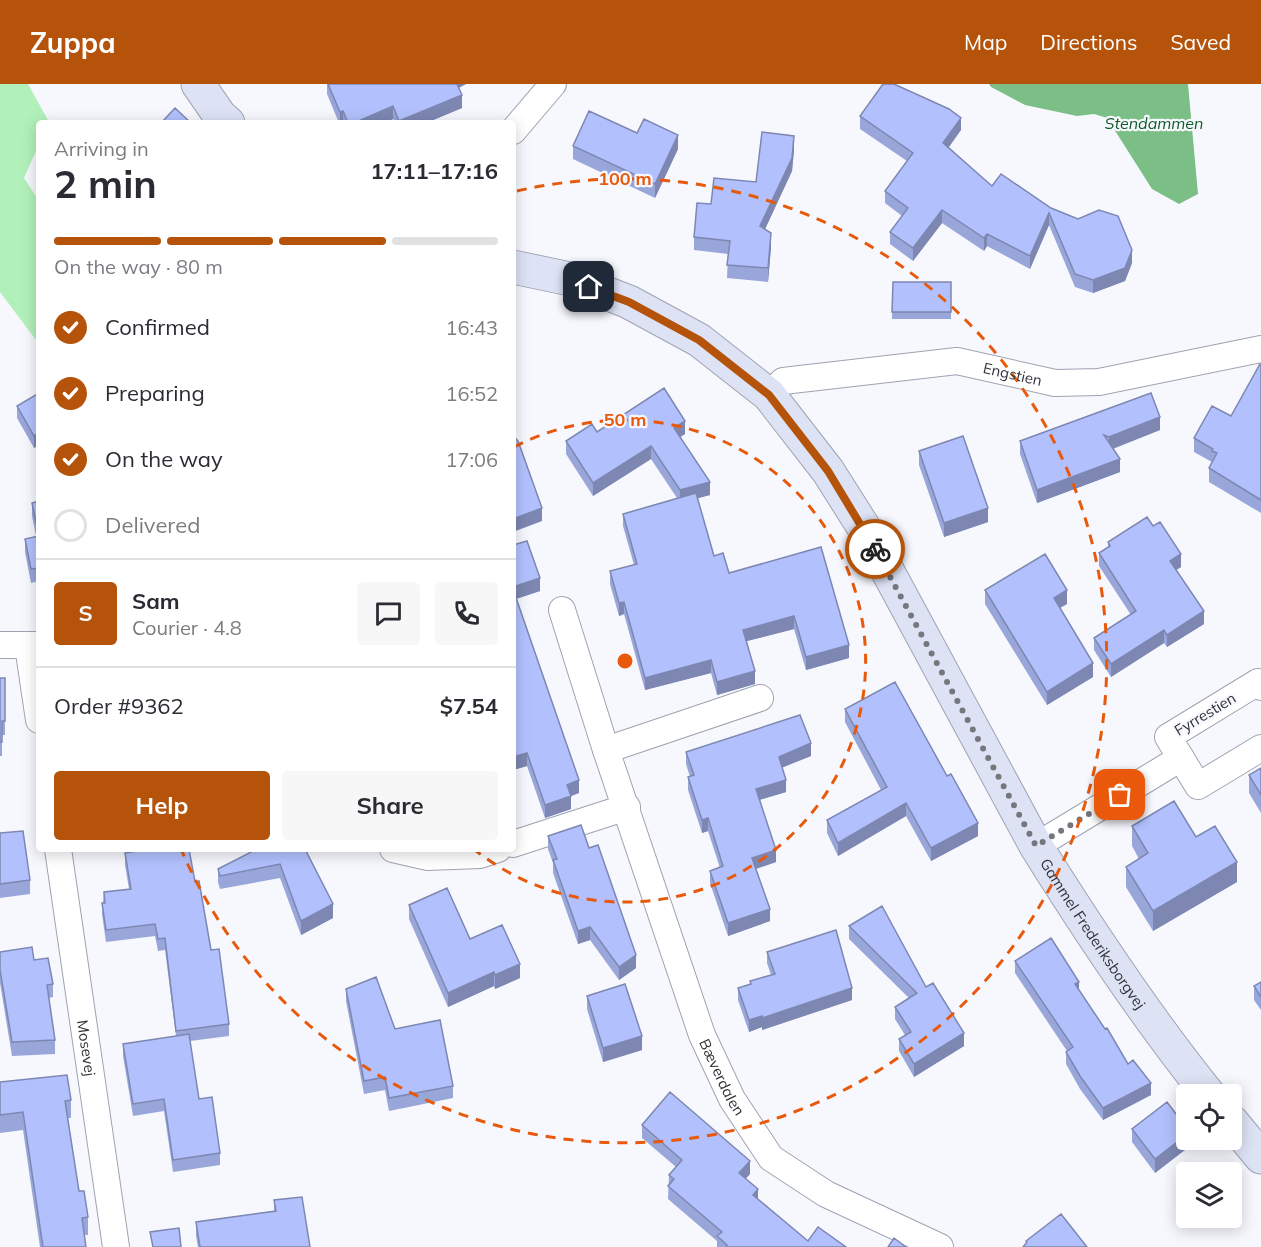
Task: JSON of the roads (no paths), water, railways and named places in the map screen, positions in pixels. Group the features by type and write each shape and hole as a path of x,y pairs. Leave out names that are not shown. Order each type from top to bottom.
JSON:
{"street":[{"path":"198,84 225,120"},
{"path":"516,127 553,84"},
{"name":"Gammel Frederiksborgvej","path":"516,268 570,279 629,302 699,340 769,395 828,471 866,531 1036,846 1168,1044 1200,1084"},
{"name":"Engstien","path":"769,395 783,381 957,361 1055,383 1099,382 1261,349"},
{"name":"Bæverdalen","path":"562,610 606,750 702,1035 732,1099 771,1158 826,1194 940,1247"},
{"path":"0,645 34,646 36,676"},
{"name":"Fyrrestien","path":"1261,687 1258,682 1168,737 1198,786 1261,748"},
{"path":"606,750 760,698"},
{"name":"Fyrrestien","path":"1036,846 1181,758"},
{"path":"516,843 627,807"},
{"name":"Mosevej","path":"58,852 116,1247"},
{"path":"406,852 428,857 480,855 489,852"},
{"path":"1242,1134 1261,1157"}],"water":[{"name":"Stendammen","path":"989,84 1188,84 1198,194 1179,204 1152,189 1107,118 1094,114 1077,116 1025,105"}]}
